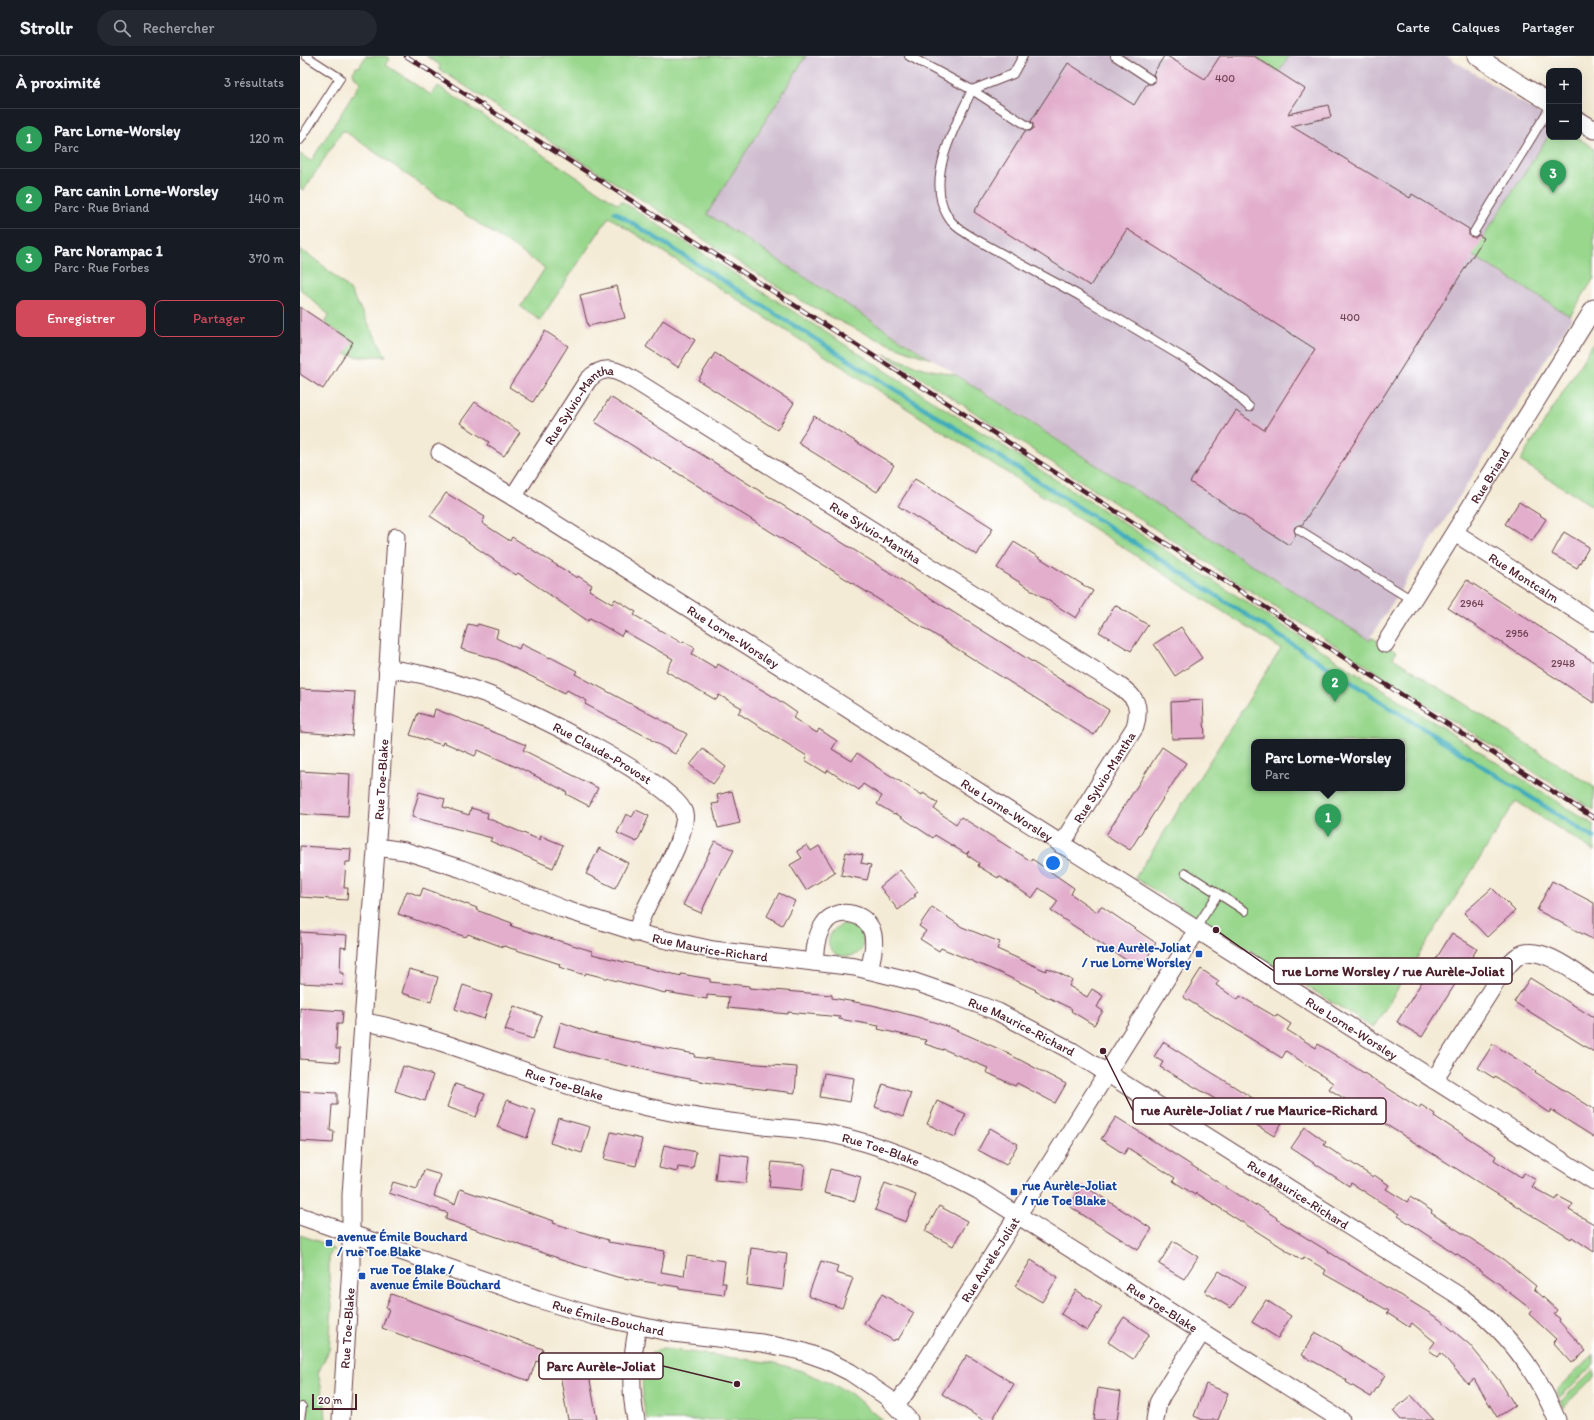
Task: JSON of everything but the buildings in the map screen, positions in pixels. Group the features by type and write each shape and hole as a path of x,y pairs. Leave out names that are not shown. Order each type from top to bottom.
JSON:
{"street":[{"path":"1476,56 1546,100"},
{"path":"1582,123 1594,130"},
{"name":"Rue Briand","path":"1385,644 1594,308"},
{"name":"Rue Sylvio-Mantha","path":"513,498 588,380 603,370 615,370 637,382 1118,685 1133,697 1137,703 1138,713 1135,727 1061,845"},
{"name":"Rue Lorne-Worsley","path":"440,453 1594,1181"},
{"name":"Rue Montcalm","path":"1455,533 1594,622"},
{"name":"Rue Toe-Blake","path":"341,1420 351,1266 351,1203 396,537"},
{"name":"Rue Claude-Provost","path":"387,669 408,671 429,676 484,693 513,705 571,734 613,758 664,789 678,802 684,813 684,826 678,842 644,910 636,933"},
{"name":"Rue Maurice-Richard","path":"376,847 405,851 462,869 563,909 636,933 713,950 869,970 937,989 992,1009 1056,1042 1108,1074 1422,1272 1478,1310 1505,1335 1526,1362 1544,1390 1556,1420"},
{"path":"814,962 820,932 825,923 834,916 846,913 859,916 872,930 874,942 869,970"},
{"name":"Rue Aurèle-Joliat","path":"896,1406 1108,1074 1197,930"},
{"path":"1434,1080 1498,980 1509,964 1519,955 1531,952 1546,955 1594,985"},
{"name":"Rue Toe-Blake","path":"363,1022 392,1027 553,1081 636,1105 712,1119 813,1131 868,1143 907,1156 978,1190 1341,1420"},
{"name":"Rue Émile-Bouchard","path":"300,1216 547,1302 594,1316 638,1326 701,1337 775,1345 801,1351 826,1360 850,1372 874,1388 896,1406 909,1420"},
{"path":"636,1420 633,1406 631,1380 634,1346 638,1326"},
{"path":"1155,1420 1158,1403 1162,1395 1202,1332"}],"lane":[{"path":"300,140 340,78 306,56"},
{"path":"909,56 972,90 1028,126"},
{"path":"1023,56 1013,74 972,90 942,160 939,191 947,216 954,224 977,240 1080,296 1189,361 1218,380 1242,399 1249,407"},
{"path":"1115,56 1150,79"},
{"path":"1474,232 1546,114"},
{"path":"1299,530 1412,600"},
{"path":"1186,873 1245,911"},
{"path":"1197,930 1201,920 1218,894"},
{"path":"300,1420 302,1407"}],"shaded area":[{"path":"806,56 1447,56 1546,118 1546,140 1581,140 1594,148 1594,278 1570,316 1572,318 1369,640 707,214"}],"green space":[{"path":"366,56 386,56 390,59 386,65 431,95 438,86 618,204 621,201 1594,825 1594,851 1516,801 1373,1028 1135,878 1281,649 609,217 540,320 520,307 545,268 343,130 304,190 300,188 300,154 311,161 361,82 355,78 353,73 356,67 359,67"},
{"path":"426,56 806,56 707,214 931,359 897,347 833,318 771,282 439,69 440,65"},
{"path":"1254,56 1289,56 1279,72"},
{"path":"1546,140 1581,140 1594,148 1594,278 1570,316 1472,255"},
{"path":"300,249 320,263 350,290 386,356 360,357 345,354 353,341 324,323 329,315 300,289"},
{"path":"1594,342 1594,507 1520,461"},
{"path":"884,354 923,368 956,375 1369,640 1371,637 1396,652 1393,658 1594,787 1594,810 1420,700"},
{"path":"844,924 853,926 859,930 864,942 859,953 852,956 836,954 829,946 830,934 836,928"},
{"path":"300,1235 326,1244 334,1250 330,1254 329,1260 329,1279 332,1306 329,1350 318,1373 325,1405 326,1420 300,1420"},
{"path":"664,1349 775,1363 802,1371 849,1392 882,1420 647,1420 643,1402 642,1366 645,1366 647,1359 651,1354"},
{"path":"1594,1354 1594,1364 1559,1398 1556,1391"},
{"path":"1594,1369 1594,1377 1563,1407 1560,1402"}],"waterway":[{"path":"615,212 896,390 1594,838"}],"railway":[{"path":"406,56 1594,818"}],"place":[{"name":"Parc Norampac 1","path":"1553,193"},
{"name":"Parc canin Lorne-Worsley","path":"1335,702"},
{"name":"Parc Lorne-Worsley","path":"1328,837"},
{"name":"rue Lorne Worsley / rue Aurèle-Joliat","path":"1216,930"},
{"name":"rue Aurèle-Joliat / rue Lorne Worsley","path":"1199,954"},
{"name":"rue Aurèle-Joliat / rue Maurice-Richard","path":"1103,1051"},
{"name":"rue Aurèle-Joliat / rue Toe Blake","path":"1014,1192"},
{"name":"avenue Émile Bouchard / rue Toe Blake","path":"329,1243"},
{"name":"rue Toe Blake / avenue Émile Bouchard","path":"362,1276"},
{"name":"Parc Aurèle-Joliat","path":"737,1384"}]}
